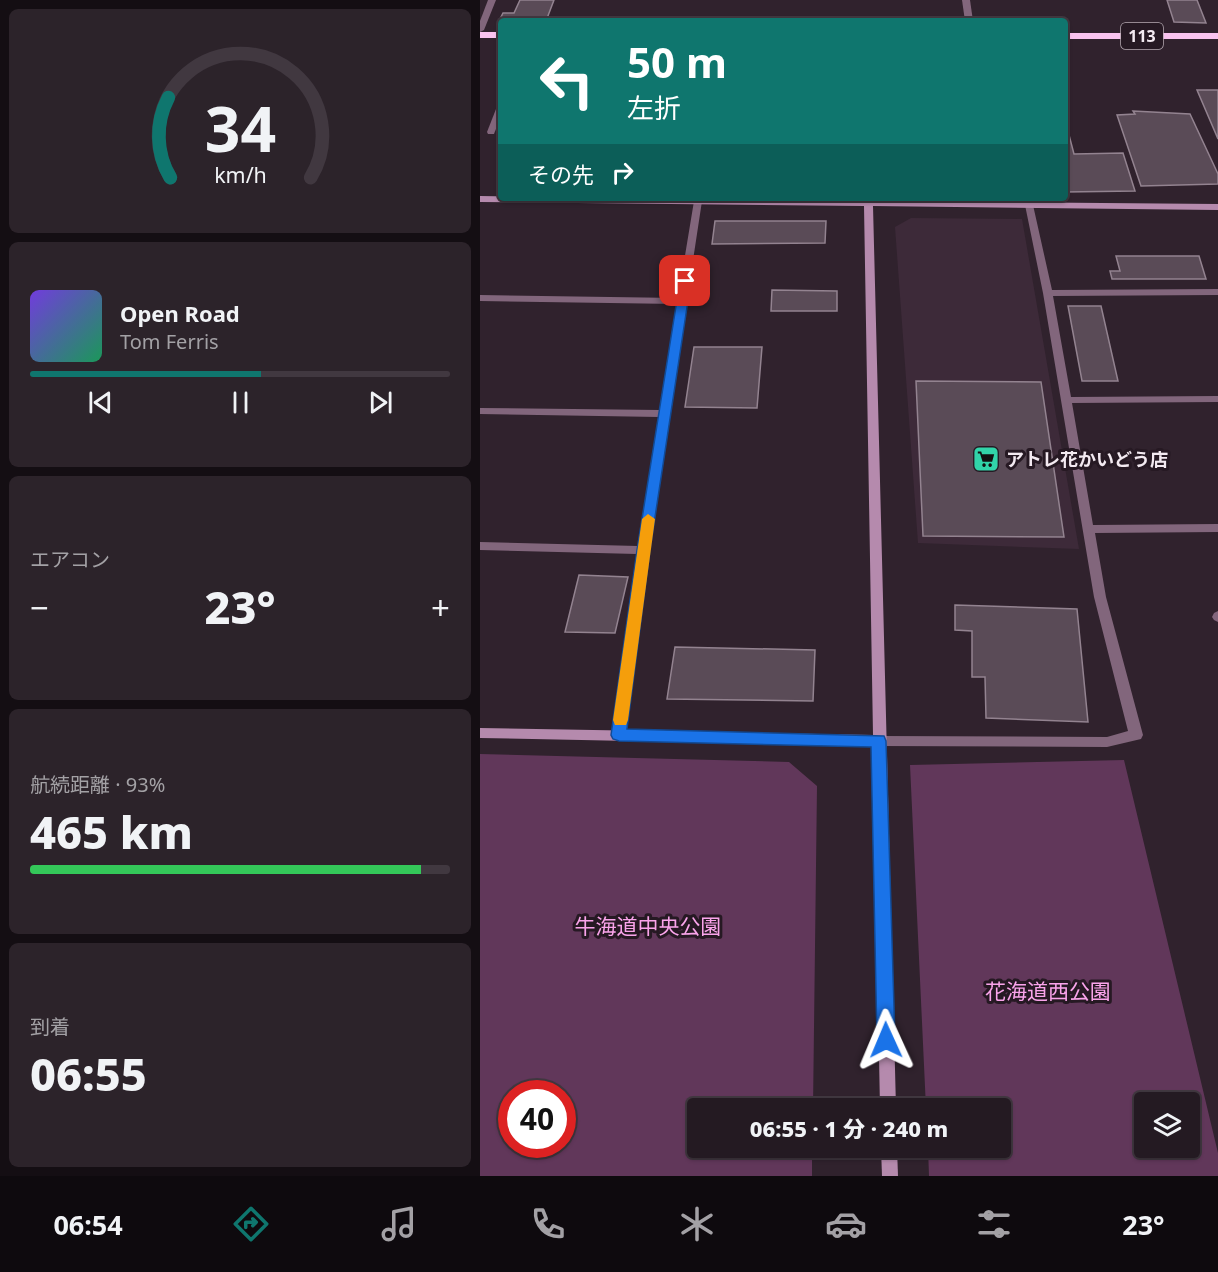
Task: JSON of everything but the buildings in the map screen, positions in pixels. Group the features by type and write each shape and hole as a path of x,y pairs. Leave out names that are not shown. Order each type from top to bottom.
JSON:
{"highway":[{"path":"480,35 498,35"},
{"name":"113","path":"1068,36 1218,36"}],"street":[{"path":"480,30 492,0"},
{"path":"966,0 969,18"},
{"path":"491,132 498,114"},
{"path":"480,199 498,198"},
{"path":"619,735 643,550 698,201"},
{"path":"868,201 878,741 888,1098"},
{"path":"900,201 1218,207"},
{"path":"480,732 878,741 1107,742 1136,735 1100,597 1047,293 1029,205"},
{"path":"1047,293 1218,292"},
{"path":"480,298 682,301"},
{"path":"1066,400 1218,399"},
{"path":"480,411 666,414"},
{"path":"1088,529 1218,528"},
{"path":"480,546 643,550"},
{"path":"889,1158 890,1176"}],"shaded area":[{"path":"911,218 1022,219 1079,549 918,543 895,227"}],"green space":[{"name":"牛海道中央公園","path":"480,754 789,762 817,786 813,1098 687,1098 687,1158 812,1158 812,1176 480,1176"},
{"name":"花海道西公園","path":"1124,760 1218,1153 1218,1176 929,1176 928,1158 1011,1158 1011,1098 926,1098 910,765"}],"slow traffic":[{"path":"621,720 648,519"}],"place":[{"name":"アトレ花かいどう店","path":"986,459"}],"route":[{"path":"685,281 643,550 619,735 878,741 886,1040"}]}
